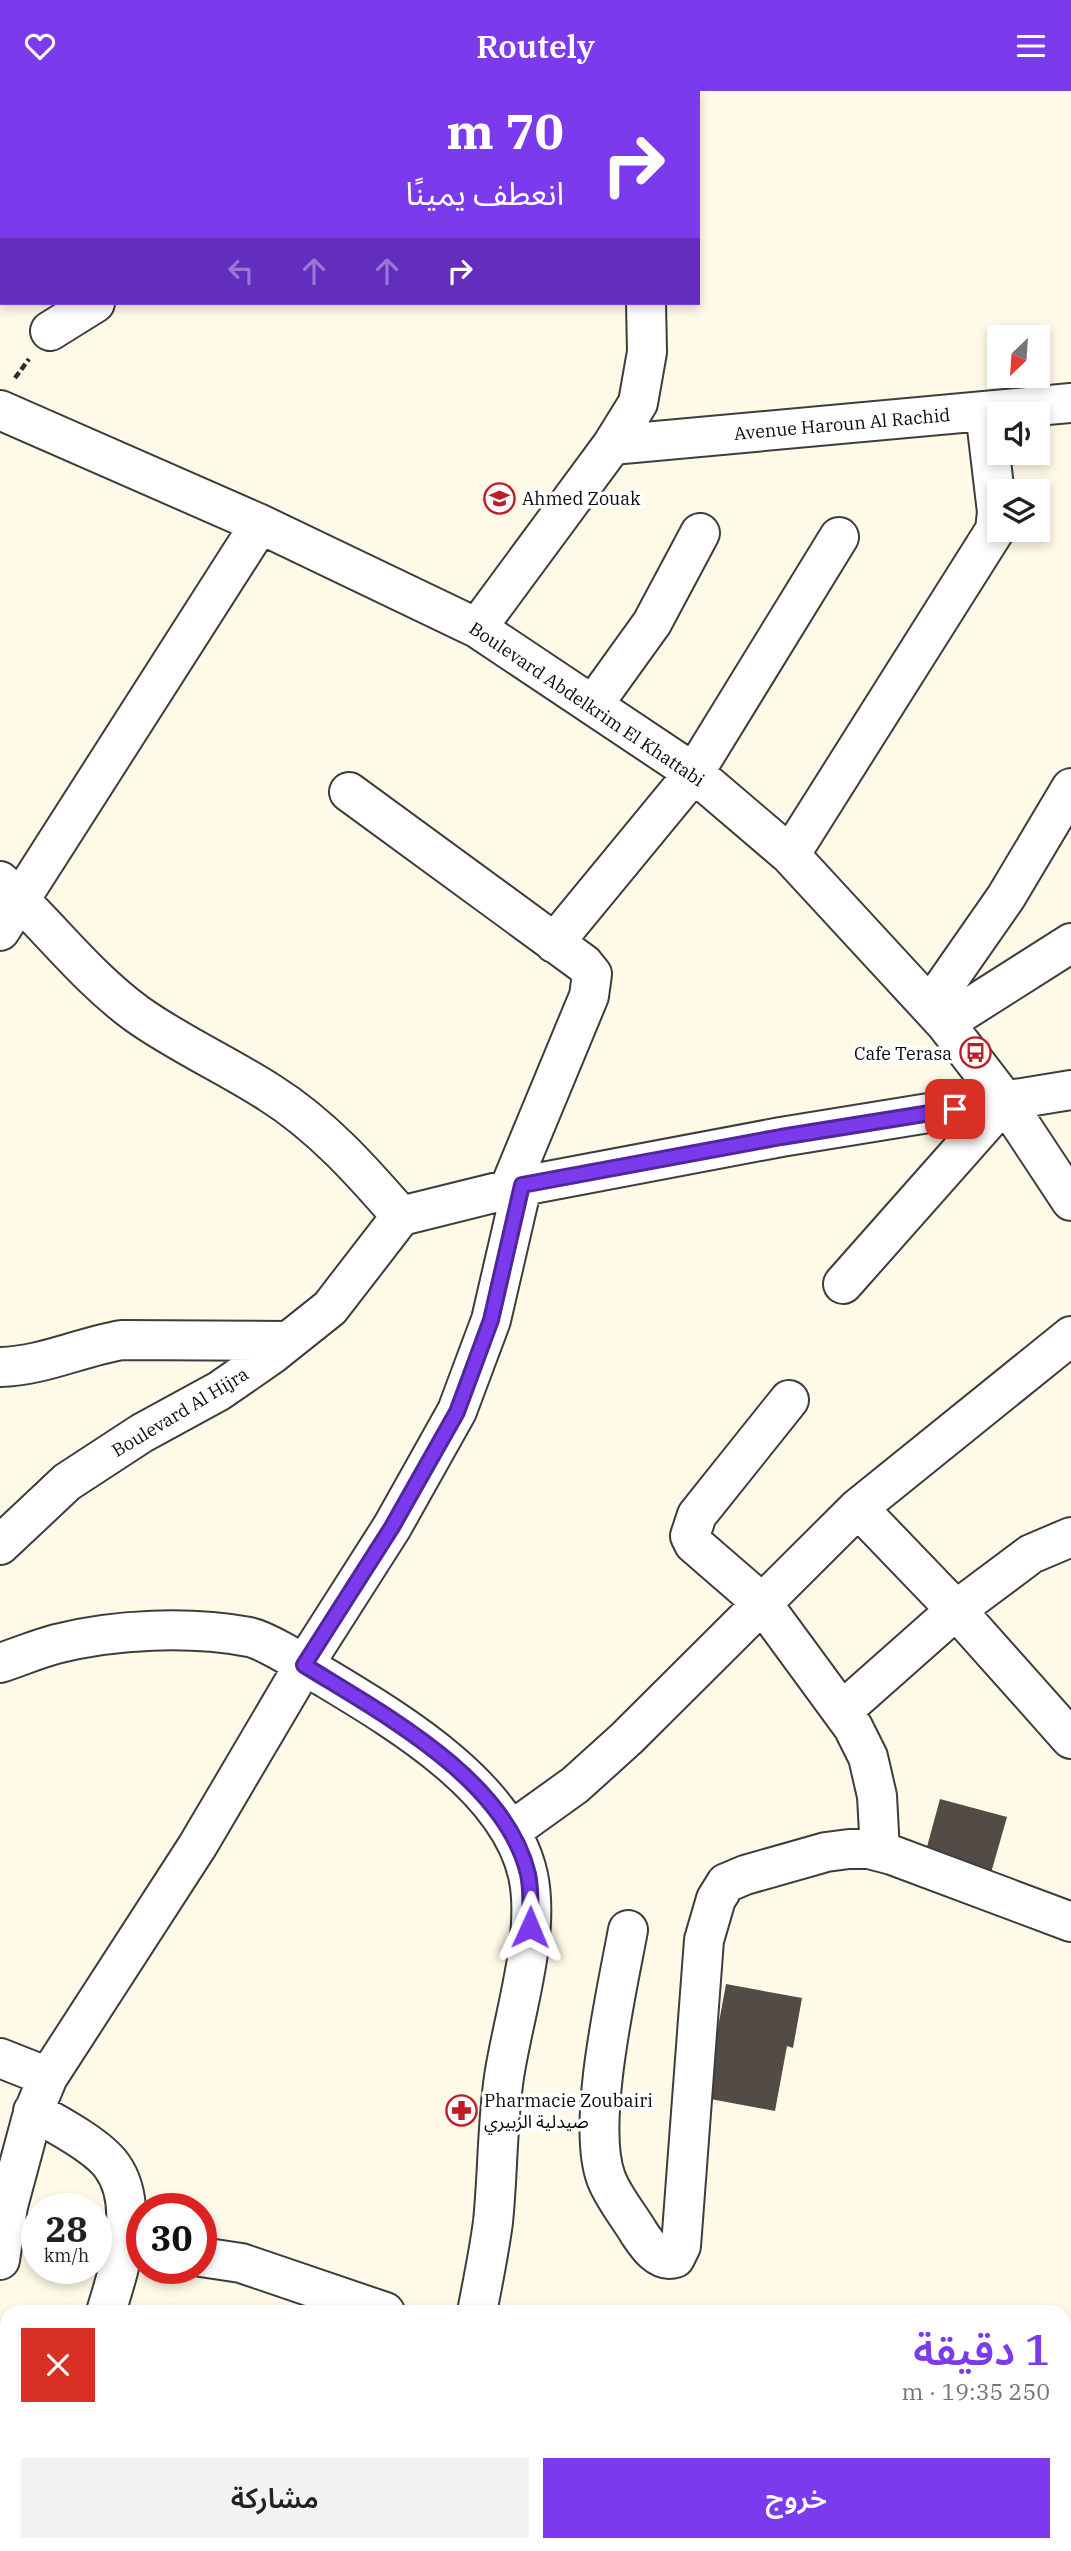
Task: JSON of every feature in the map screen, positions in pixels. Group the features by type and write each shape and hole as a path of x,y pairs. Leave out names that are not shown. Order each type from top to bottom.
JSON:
{"street":[{"path":"57,317 90,305"},
{"path":"477,628 612,445 638,403 647,352 646,305"},
{"name":"Boulevard Abdelkrim El Khattabi","path":"4,398 477,628 694,772 790,855 938,1015 1005,1101 1071,1201"},
{"name":"Avenue Haroun Al Rachid","path":"612,445 1071,403"},
{"path":"790,855 995,530 997,512 985,411"},
{"path":"0,931 10,890 260,524"},
{"path":"593,705 652,623 700,533"},
{"path":"554,943 694,772 839,537"},
{"path":"938,1015 1071,788"},
{"path":"0,2260 8,2206 33,2112 48,2077 198,1845 304,1665 392,1527 457,1412 491,1320 515,1187 593,982 592,974 584,964 349,792"},
{"path":"10,890 103,987 139,1015 282,1101 351,1159 401,1216 515,1187 781,1137 1071,1090"},
{"path":"938,1015 1071,943"},
{"path":"843,1284 1005,1101"},
{"name":"Boulevard Al Hijra","path":"0,1545 67,1482 142,1433 219,1391 330,1308 401,1216"},
{"path":"511,1831 575,1785 627,1738 858,1508 1071,1336"},
{"path":"0,1367 62,1357 99,1344 122,1340 288,1341"},
{"path":"789,1400 697,1515 691,1530 694,1544 762,1603 842,1711 868,1757 877,1796 880,1851"},
{"path":"858,1508 956,1610 1071,1739"},
{"path":"842,1711 956,1610 1031,1554 1071,1537"},
{"path":"0,1663 57,1644 101,1636 200,1631 253,1638 304,1665 412,1733 474,1783 511,1831 528,1873 530,1927 523,1983 504,2076 492,2223 478,2305"},
{"path":"628,1930 607,2050 600,2113 601,2151 606,2179 637,2229 659,2256 669,2260 675,2258 681,2246 704,1940 716,1899 726,1883 826,1852 869,1849 1071,1922"},
{"path":"0,2058 48,2077"},
{"path":"33,2112 76,2136 112,2166 125,2194 126,2223"},
{"path":"217,2259 241,2263 364,2305"},
{"path":"109,2305 126,2263"}],"path":[{"path":"4,398 57,317"}],"building":[{"path":"940,1799 1007,1817 991,1873 925,1854"},
{"path":"726,1984 802,1998 793,2048 787,2046 775,2111 705,2098"}],"place":[{"name":"Ahmed Zouak","path":"499,498"},
{"name":"Cafe Terasa","path":"975,1053"},
{"name":"Pharmacie Zoubairi صيدلية الزبيري","path":"461,2110"}],"route":[{"path":"530,1927 528,1873 511,1831 474,1783 402,1725 304,1665 392,1527 457,1412 491,1320 522,1185 781,1137 955,1109"}]}
